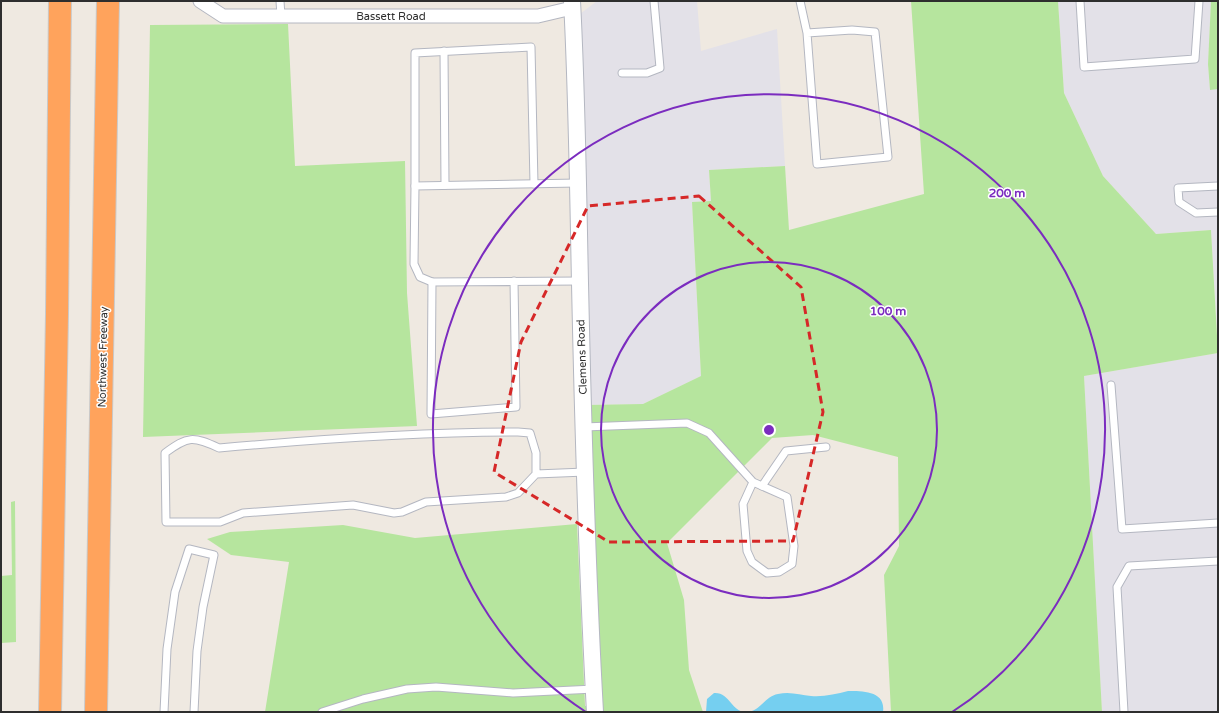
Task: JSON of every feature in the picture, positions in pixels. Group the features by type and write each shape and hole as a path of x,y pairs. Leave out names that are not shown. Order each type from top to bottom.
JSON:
{"highway":[{"path":"50,712 57,314 60,1"},
{"name":"Northwest Freeway","path":"96,712 108,1"}],"street":[{"name":"Bassett Road","path":"200,1 223,16 538,16 576,3"},
{"name":"Clemens Road","path":"576,3 580,281 588,586 595,712"}],"lane":[{"path":"280,1 281,16"},
{"path":"622,73 647,73 660,68 654,1"},
{"path":"800,1 807,33 817,164 888,157 875,32 852,30 807,33"},
{"path":"1080,1 1084,67 1195,59 1199,1"},
{"path":"534,184 531,47 415,53 414,264 420,277 432,282 580,281"},
{"path":"444,51 445,185"},
{"path":"415,186 579,183"},
{"path":"1218,186 1178,188 1179,202 1196,213 1218,212"},
{"path":"432,282 431,414 516,408 514,281"},
{"path":"1111,385 1122,529 1218,523"},
{"path":"584,427 687,423 709,433 752,482 787,497 794,546 793,558 792,564 779,572 767,573 752,562 747,551 743,504 752,482"},
{"path":"536,474 536,453 530,433 441,432 360,436 219,448 198,438 180,442 165,453 166,522 220,522 243,513 353,505 394,513 402,512 426,502 506,497 518,493 536,474 585,472"},
{"path":"762,486 786,451 826,447"},
{"path":"164,712 167,649 175,592 189,549 214,555 203,607 196,651 194,712"},
{"path":"1124,712 1117,587 1129,566 1218,561"},
{"path":"322,712 363,699 407,689 436,687 513,693 594,688"}],"highlighted area":[{"path":"699,196 801,287 823,412 793,541 609,542 494,472 521,342 588,206"}],"shaded area":[{"path":"597,1 697,1 701,51 777,29 785,166 709,170 711,201 692,202 701,376 643,404 586,405 580,14"},
{"path":"1058,1 1211,1 1208,64 1210,89 1218,89 1218,347 1211,230 1156,234 1103,176 1064,93"},
{"path":"1218,353 1218,712 1102,712 1084,376"}],"green space":[{"path":"911,1 1058,1 1064,93 1103,176 1156,234 1211,230 1218,353 1084,376 1102,712 891,712 884,575 899,546 898,457 813,435 772,438 667,543 684,600 689,670 703,712 603,712 586,405 643,404 701,376 692,202 711,201 709,170 785,166 789,230 924,194"},
{"path":"1211,1 1218,1 1218,89 1210,90 1208,64"},
{"path":"288,24 295,166 405,161 407,293 417,426 143,437 150,25"},
{"path":"15,501 16,642 1,643 1,576 12,575 11,502"},
{"path":"577,524 585,706 595,705 595,712 265,712 289,562 231,555 207,539 230,532 343,525 415,538"}],"water":[{"path":"848,691 860,691 877,696 883,705 883,712 746,712 759,707 773,695 782,693 816,696"},
{"path":"714,693 719,694 724,696 737,709 746,712 706,712 707,699"}]}
